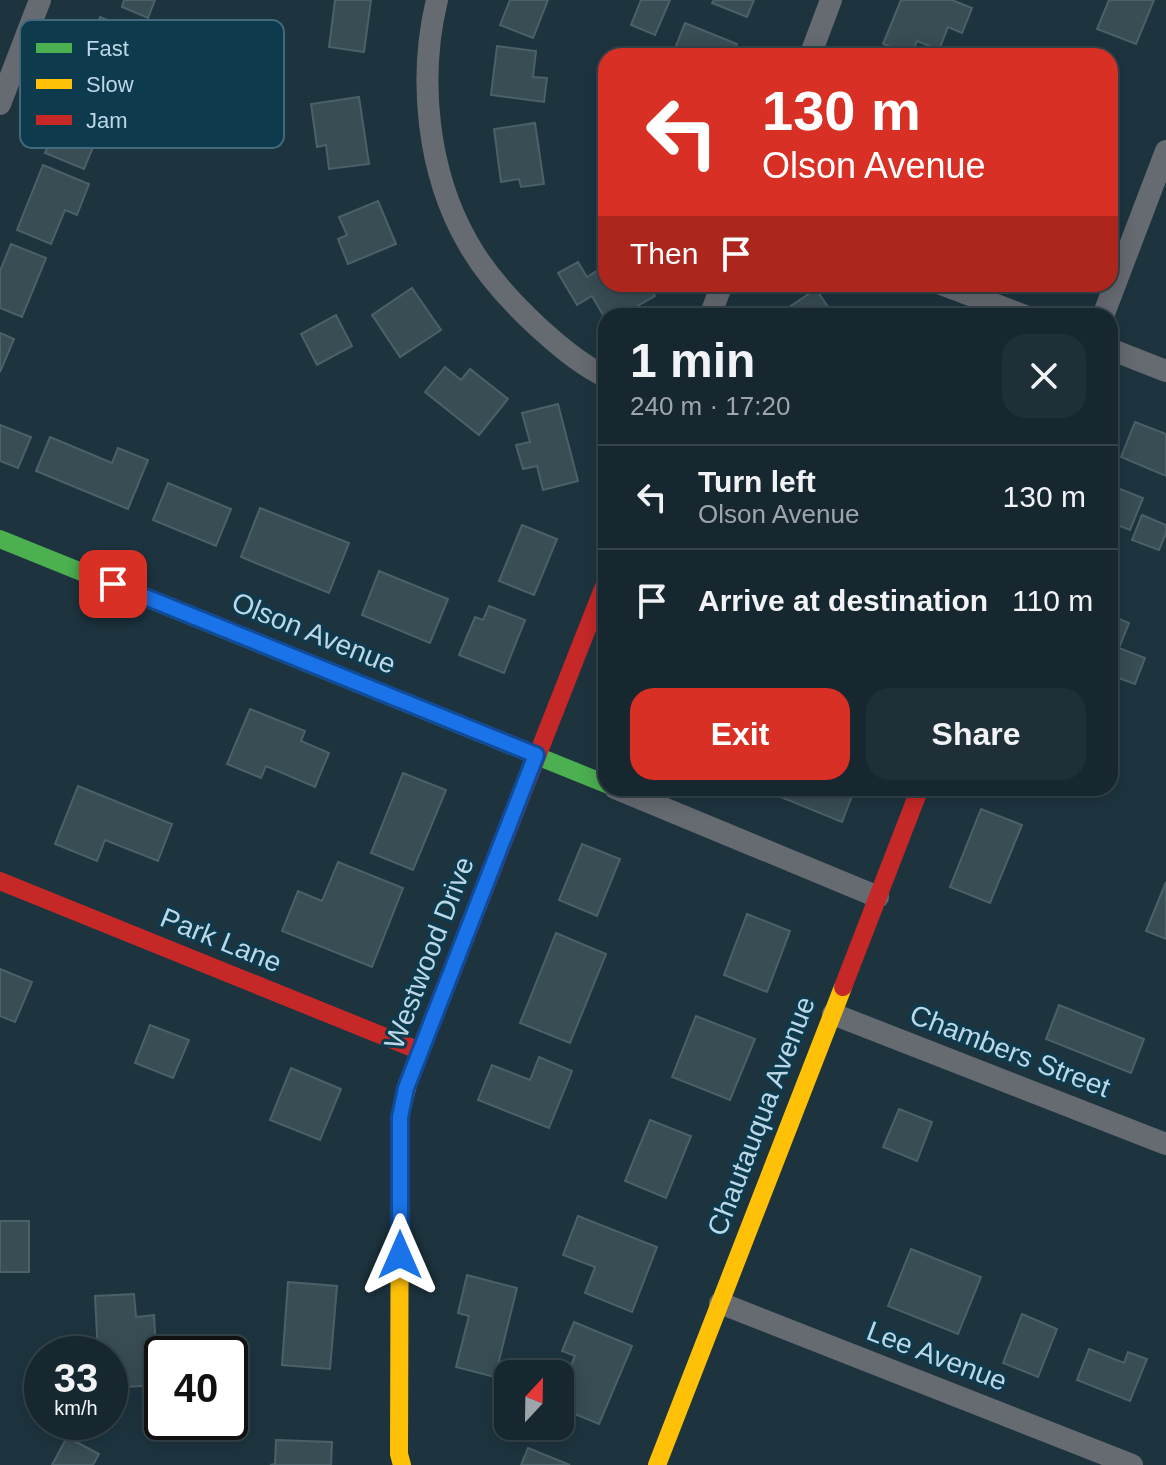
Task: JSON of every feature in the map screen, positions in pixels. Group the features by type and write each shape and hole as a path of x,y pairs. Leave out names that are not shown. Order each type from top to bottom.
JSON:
{"street":[{"path":"32,20 40,0"},
{"path":"437,0 431,27 429,105 436,157 449,201 467,242 497,286 564,351 598,372"},
{"path":"813,48 831,0"},
{"path":"0,104 20,52"},
{"path":"1118,277 1166,151"},
{"path":"962,292 1004,308"},
{"path":"1118,352 1166,371"},
{"name":"Olson Avenue","path":"0,539 598,781"},
{"name":"Westwood Drive","path":"402,1465 399,1454 400,1117 406,1088 598,601"},
{"path":"634,796 878,897"},
{"name":"Chautauqua Avenue","path":"657,1465 917,796"},
{"name":"Park Lane","path":"0,881 420,1051"},
{"name":"Chambers Street","path":"833,1014 1166,1144"},
{"name":"Lee Avenue","path":"720,1303 1132,1465"}],"building":[{"path":"124,0 155,0 148,18 122,7"},
{"path":"335,0 371,0 364,52 329,47"},
{"path":"510,0 548,0 533,38 500,25"},
{"path":"641,0 670,0 655,35 631,25"},
{"path":"714,0 754,0 747,17 712,3"},
{"path":"901,0 952,0 972,8 962,33 948,27 940,48 917,41 914,48 893,48 883,44"},
{"path":"1109,0 1154,0 1136,44 1097,29"},
{"path":"685,23 737,44 735,48 675,48"},
{"path":"497,46 536,51 533,77 547,78 544,102 491,95"},
{"path":"359,97 369,164 329,169 326,145 317,147 311,104"},
{"path":"535,123 544,184 521,187 519,179 501,182 494,129"},
{"path":"47,148 93,148 84,169 45,153"},
{"path":"43,165 89,184 77,215 65,210 51,244 17,230"},
{"path":"378,201 396,244 348,264 338,239 347,235 339,217"},
{"path":"11,244 46,258 22,317 0,308 0,271"},
{"path":"578,262 587,277 598,270 598,292 653,292 655,296 634,308 599,308 592,296 577,305 558,273"},
{"path":"412,288 441,330 400,357 372,315"},
{"path":"812,292 818,292 829,308 788,308"},
{"path":"336,315 352,346 317,365 301,334"},
{"path":"0,333 14,339 0,372"},
{"path":"445,367 461,380 470,369 508,399 479,435 425,392"},
{"path":"558,404 578,481 543,490 537,466 523,469 516,445 530,442 522,413"},
{"path":"1135,422 1166,434 1166,476 1121,457"},
{"path":"0,425 31,437 18,468 0,461"},
{"path":"50,437 112,463 118,448 148,460 128,509 36,471"},
{"path":"168,483 231,509 216,546 153,520"},
{"path":"1118,488 1143,498 1130,530 1118,525"},
{"path":"260,508 349,543 329,593 241,557"},
{"path":"1142,515 1166,525 1159,550 1132,540"},
{"path":"522,525 557,539 534,595 499,581"},
{"path":"379,571 448,599 430,643 362,615"},
{"path":"489,606 525,620 504,673 459,655 475,617 483,620"},
{"path":"1118,618 1129,623 1119,648 1145,658 1135,684 1118,678"},
{"path":"250,709 305,731 301,741 329,753 315,787 266,766 261,778 227,764"},
{"path":"403,773 446,790 413,870 371,853"},
{"path":"78,786 172,824 158,861 105,840 97,861 55,844"},
{"path":"778,796 852,796 842,822"},
{"path":"981,809 1022,825 990,903 950,887"},
{"path":"582,844 620,859 597,916 559,900"},
{"path":"338,862 403,888 372,967 282,931 298,891 322,901"},
{"path":"1166,882 1166,939 1146,931"},
{"path":"747,914 790,931 767,992 724,975"},
{"path":"556,933 606,954 570,1043 520,1023"},
{"path":"0,969 32,982 15,1022 0,1016"},
{"path":"1059,1005 1144,1039 1131,1073 1046,1039"},
{"path":"696,1016 755,1039 730,1100 672,1077"},
{"path":"150,1025 189,1040 173,1078 135,1063"},
{"path":"539,1057 572,1071 549,1128 478,1100 492,1065 530,1080"},
{"path":"291,1068 341,1089 320,1140 270,1120"},
{"path":"899,1109 932,1122 917,1161 883,1147"},
{"path":"650,1120 691,1136 666,1198 625,1181"},
{"path":"578,1216 657,1247 632,1312 585,1293 595,1267 563,1255"},
{"path":"0,1221 29,1221 29,1272 0,1272"},
{"path":"911,1249 981,1277 958,1334 888,1306"},
{"path":"467,1275 517,1288 499,1360 494,1360 494,1377 456,1367 469,1316 458,1313"},
{"path":"288,1282 337,1286 330,1369 282,1365"},
{"path":"134,1294 136,1317 154,1315 155,1336 144,1336 144,1386 128,1387 128,1336 97,1336 95,1296"},
{"path":"1022,1314 1057,1329 1038,1377 1003,1363"},
{"path":"574,1322 632,1346 599,1424 574,1414 575,1356 562,1351"},
{"path":"1089,1349 1124,1363 1128,1352 1147,1359 1130,1401 1077,1380"},
{"path":"65,1440 73,1440 99,1454 93,1465 52,1465"},
{"path":"276,1440 332,1442 331,1465 270,1465 275,1464"},
{"path":"528,1448 570,1465 521,1465"}],"traffic: fast":[{"path":"0,539 598,781"}],"traffic: slow":[{"path":"657,1465 843,987"},
{"path":"402,1465 399,1454 400,1117 408,1084"}],"traffic: jam":[{"path":"408,1084 598,601"},
{"path":"843,987 917,796"},
{"path":"0,881 420,1051"}],"route":[{"path":"113,584 536,755 406,1088 400,1117 400,1255"}]}
